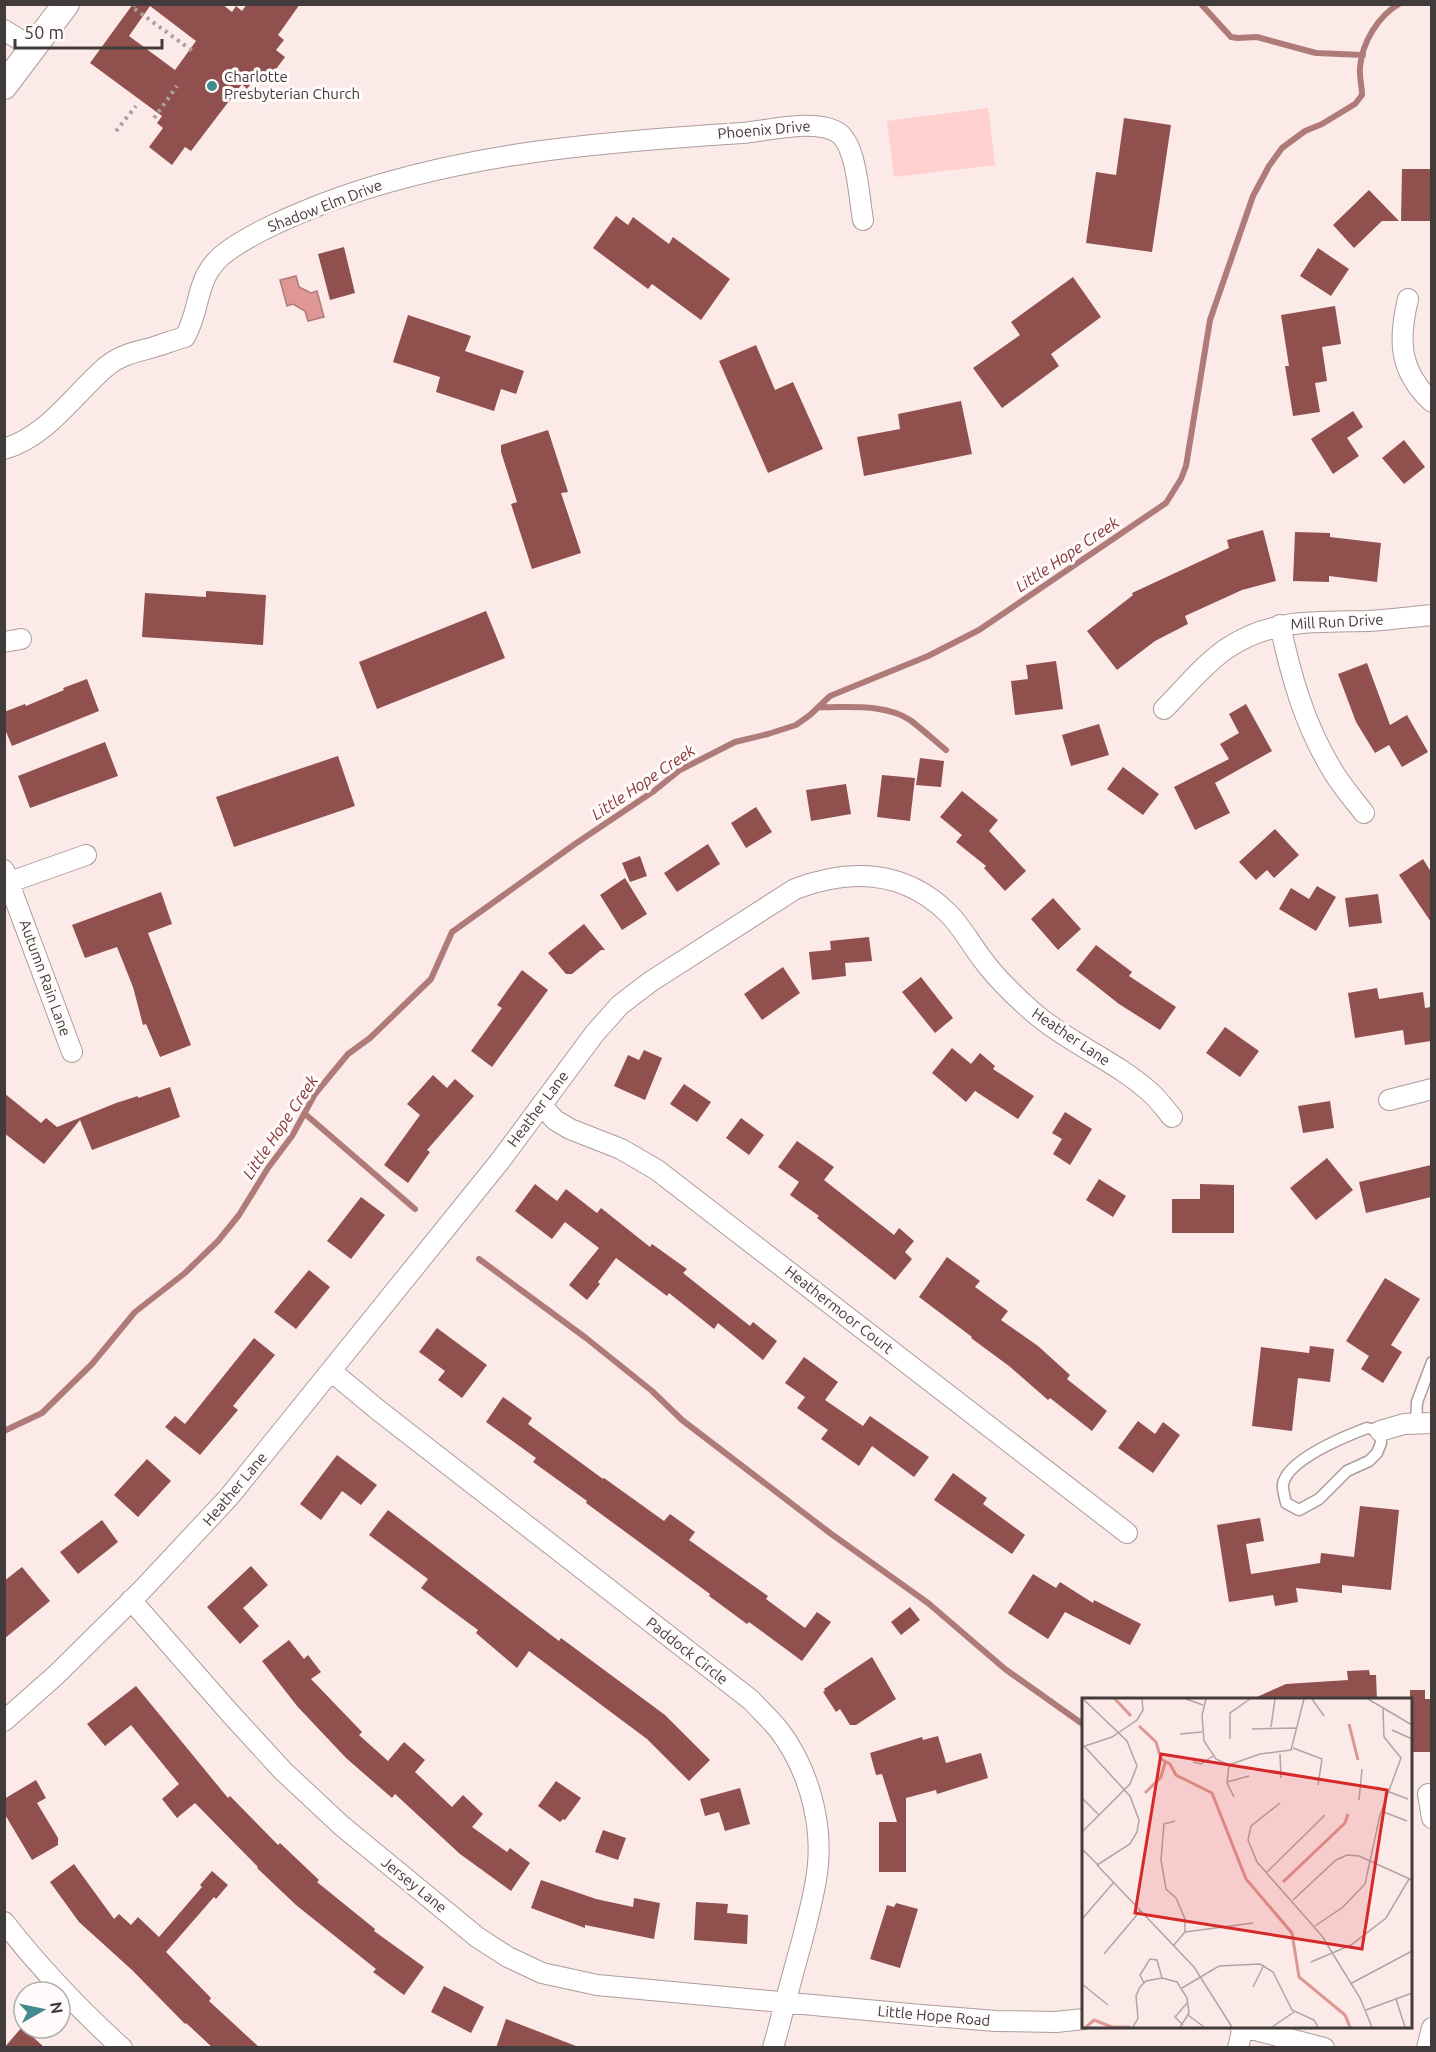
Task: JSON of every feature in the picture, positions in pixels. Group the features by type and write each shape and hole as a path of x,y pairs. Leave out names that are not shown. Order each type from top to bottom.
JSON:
{"street":[{"path":"4,86 66,4"},
{"path":"4,30 33,48"},
{"name":"Phoenix Drive","path":"631,140 756,132 815,125 828,128 840,134 849,144 863,220"},
{"name":"Shadow Elm Drive","path":"4,449 36,433 72,402 108,365 125,354 185,337 209,268 226,252 268,227 349,194 420,173 506,156 631,140"},
{"path":"1408,299 1402,346 1405,362 1414,382 1431,402"},
{"name":"Mill Run Drive","path":"1164,709 1206,666 1245,637 1295,622 1371,621 1431,615"},
{"path":"1280,625 1289,669 1313,735 1332,771 1364,813"},
{"path":"7,876 87,855"},
{"name":"Heather Lane","path":"4,1721 56,1675 204,1526 229,1497 500,1161 594,1033 620,1005 650,982 795,889 819,880 858,875 876,876 902,884 926,896 955,921 986,965 1035,1013 1129,1075 1152,1094 1172,1117"},
{"name":"Autumn Rain Lane","path":"7,876 72,1052"},
{"path":"1389,1100 1431,1089"},
{"name":"Heathermoor Court","path":"541,1105 555,1120 570,1129 621,1149 657,1170 1127,1533"},
{"name":"Paddock Circle","path":"331,1371 751,1700 778,1730 803,1773 814,1806 818,1830 818,1863 814,1895 773,2048"},
{"path":"1380,1431 1404,1424 1424,1423"},
{"name":"Jersey Lane","path":"131,1600 283,1771 342,1826 477,1937 508,1957 542,1973 578,1982 785,2002"},
{"path":"1423,1795 1431,1818"},
{"path":"4,1922 42,1968 122,2048"},
{"name":"Little Hope Road","path":"785,2002 996,2021 1056,2022 1082,2019"},
{"path":"1238,2048 1242,2028"},
{"path":"1246,2028 1324,2048"},
{"path":"1427,2048 1431,2028"}],"lane":[{"path":"1424,1423 1417,1402 1431,1362"},
{"path":"1367,1428 1380,1431 1381,1443 1377,1453 1369,1461 1347,1472 1319,1499 1299,1509 1286,1503 1283,1485 1288,1473 1315,1451 1367,1428"}],"path":[{"path":"135,4 132,7 194,52"},
{"path":"154,118 177,86"},
{"path":"116,130 136,106"}],"shaded area":[{"path":"988,108 995,165 894,177 887,121"},
{"path":"296,276 299,287 311,293 317,291 324,317 308,321 305,311 293,304 287,306 280,280"}],"building":[{"name":"Charlotte Presbyterian Church","path":"133,4 222,4 232,12 236,6 242,11 247,4 300,4 278,35 284,40 276,50 285,57 265,84 256,77 247,89 242,84 191,151 185,147 172,165 149,147 163,128 157,123 162,116 90,63","holes":["150,6 196,41 175,70 129,36"]},
{"path":"1124,118 1171,125 1152,252 1086,243 1096,172 1116,175"},
{"path":"1402,169 1431,169 1431,221 1401,221"},
{"path":"1369,190 1399,221 1382,221 1354,248 1333,225"},
{"path":"616,216 628,225 633,217 669,244 673,237 730,279 701,320 652,284 648,289 593,248"},
{"path":"344,247 355,293 330,300 318,254"},
{"path":"1318,248 1349,269 1331,296 1300,276"},
{"path":"1073,277 1101,317 1051,354 1059,366 1002,408 973,368 1020,335 1011,322"},
{"path":"1335,306 1341,344 1322,347 1327,381 1315,383 1320,412 1293,416 1285,366 1289,366 1281,315"},
{"path":"408,315 471,336 465,351 524,371 516,394 501,389 494,411 436,392 440,377 393,362"},
{"path":"756,345 775,390 793,382 823,449 768,473 719,361"},
{"path":"961,401 972,454 864,476 857,437 900,429 898,414"},
{"path":"1353,411 1363,427 1347,438 1359,456 1333,474 1311,439"},
{"path":"548,430 568,492 561,493 581,553 532,569 511,504 517,502 501,452 501,445"},
{"path":"1404,440 1425,467 1404,484 1382,458"},
{"path":"1263,530 1276,581 1242,590 1185,616 1188,624 1155,641 1117,670 1087,631 1133,595 1132,593 1229,548 1227,540"},
{"path":"1295,532 1330,533 1330,537 1381,543 1377,582 1329,576 1329,582 1293,581"},
{"path":"206,591 266,595 263,645 142,637 145,593 206,597"},
{"path":"486,611 505,658 377,709 359,662"},
{"path":"1056,661 1063,709 1015,715 1011,681 1028,679 1026,665"},
{"path":"1367,663 1390,725 1407,715 1428,752 1402,767 1389,745 1375,753 1356,722 1338,674"},
{"path":"87,679 99,711 12,746 4,727 4,712 25,704 26,706"},
{"path":"1246,704 1272,751 1215,783 1230,813 1195,830 1174,787 1229,759 1220,744 1239,733 1229,714"},
{"path":"1099,724 1109,755 1071,766 1062,735"},
{"path":"105,742 118,776 30,808 18,776"},
{"path":"338,756 355,806 234,847 216,797"},
{"path":"920,758 944,761 941,787 916,785"},
{"path":"1123,767 1159,794 1143,815 1107,789"},
{"path":"882,775 915,778 910,821 877,817"},
{"path":"846,784 851,814 811,821 806,790"},
{"path":"962,791 998,820 989,831 1026,871 1005,891 984,868 986,866 956,842 962,835 940,817"},
{"path":"756,807 772,832 746,848 731,823"},
{"path":"1275,829 1299,855 1274,878 1267,870 1256,880 1239,862"},
{"path":"708,844 720,864 677,892 664,873"},
{"path":"640,856 647,876 630,882 622,863"},
{"path":"1423,859 1431,872 1431,922 1399,875"},
{"path":"625,878 647,914 622,930 600,895"},
{"path":"1317,886 1336,897 1316,931 1279,909 1291,888 1309,899"},
{"path":"161,892 172,924 148,933 191,1045 160,1057 146,1024 143,1025 133,987 117,947 85,958 72,925"},
{"path":"1378,894 1382,923 1349,927 1345,898"},
{"path":"1053,898 1081,929 1058,950 1031,919"},
{"path":"584,924 605,950 601,950 572,974 566,974 548,953"},
{"path":"869,937 872,961 845,963 846,976 812,980 809,952 831,950 830,941"},
{"path":"1096,945 1132,972 1129,976 1176,1007 1160,1030 1119,1004 1076,970"},
{"path":"783,967 800,993 762,1020 744,994"},
{"path":"522,970 548,990 492,1067 471,1051 502,1008 497,1005"},
{"path":"921,977 953,1018 935,1033 902,992"},
{"path":"1377,988 1379,999 1423,992 1425,1008 1431,1007 1431,1041 1405,1045 1403,1030 1355,1038 1348,993"},
{"path":"1225,1027 1259,1051 1240,1077 1206,1053"},
{"path":"952,1048 971,1064 980,1053 995,1066 993,1069 1034,1096 1018,1119 975,1091 966,1102 932,1073"},
{"path":"644,1050 662,1058 645,1100 614,1086 628,1055 639,1060"},
{"path":"433,1075 447,1088 455,1079 474,1096 427,1150 430,1152 408,1183 384,1165 420,1115 407,1104"},
{"path":"684,1084 711,1102 697,1122 670,1104"},
{"path":"170,1087 180,1117 92,1150 80,1120 44,1164 4,1133 4,1093 41,1123 46,1118 57,1127 116,1103"},
{"path":"1330,1101 1334,1128 1303,1133 1298,1106"},
{"path":"1065,1112 1092,1129 1070,1165 1053,1154 1062,1139 1052,1133"},
{"path":"741,1118 764,1135 749,1155 726,1138"},
{"path":"797,1141 834,1167 824,1180 894,1235 899,1228 914,1241 905,1252 912,1259 895,1280 817,1218 819,1216 790,1195 799,1182 778,1167"},
{"path":"1327,1158 1353,1190 1316,1220 1290,1188"},
{"path":"1431,1165 1431,1197 1366,1213 1359,1182"},
{"path":"1099,1179 1126,1196 1113,1217 1086,1200"},
{"path":"535,1184 557,1201 566,1189 597,1213 601,1208 650,1247 652,1244 687,1269 683,1273 750,1326 753,1322 777,1341 763,1360 718,1323 714,1329 669,1293 667,1296 616,1258 587,1300 569,1285 599,1248 565,1222 552,1239 515,1211"},
{"path":"1200,1184 1234,1185 1234,1233 1172,1233 1172,1199 1200,1199"},
{"path":"361,1197 385,1215 351,1259 327,1241"},
{"path":"947,1257 980,1281 975,1287 1008,1311 1001,1320 1038,1346 1070,1375 1067,1379 1107,1411 1092,1431 1050,1398 1048,1400 1009,1366 919,1297"},
{"path":"309,1270 330,1287 296,1329 274,1312"},
{"path":"1385,1278 1420,1299 1391,1345 1402,1352 1383,1383 1361,1369 1369,1356 1346,1341"},
{"path":"437,1328 487,1365 462,1398 438,1380 445,1371 419,1352"},
{"path":"254,1338 275,1355 233,1406 238,1410 200,1455 165,1427 175,1416 185,1424"},
{"path":"1310,1346 1334,1349 1330,1382 1298,1378 1292,1431 1252,1426 1261,1347 1309,1353"},
{"path":"804,1357 838,1382 825,1400 863,1426 870,1416 929,1457 914,1477 872,1446 859,1466 821,1439 828,1430 797,1408 805,1397 785,1383"},
{"path":"503,1397 532,1418 528,1424 603,1479 664,1521 670,1514 695,1532 689,1540 768,1596 766,1599 805,1628 817,1612 831,1622 802,1661 749,1622 747,1624 586,1503 587,1501 533,1462 536,1458 486,1422"},
{"path":"1138,1421 1155,1434 1163,1422 1180,1435 1153,1473 1118,1448"},
{"path":"337,1455 377,1485 361,1505 342,1491 321,1520 300,1504"},
{"path":"147,1459 171,1481 138,1517 114,1495"},
{"path":"953,1473 987,1498 983,1504 1025,1535 1012,1554 934,1500"},
{"path":"1360,1506 1399,1510 1391,1590 1342,1585 1342,1593 1296,1588 1298,1602 1275,1606 1273,1595 1229,1602 1217,1525 1260,1518 1264,1541 1246,1544 1251,1574 1320,1563 1321,1553 1354,1557"},
{"path":"388,1510 559,1641 561,1638 665,1715 710,1760 689,1781 647,1739 529,1651 517,1668 476,1633 478,1630 421,1588 428,1579 369,1535"},
{"path":"102,1520 118,1542 78,1574 60,1552"},
{"path":"251,1566 268,1585 243,1608 259,1626 240,1644 207,1607"},
{"path":"22,1567 50,1601 4,1639 4,1581"},
{"path":"1033,1574 1056,1588 1060,1582 1093,1603 1094,1600 1141,1624 1130,1645 1065,1612 1048,1639 1008,1613"},
{"path":"910,1607 920,1620 901,1635 891,1622"},
{"path":"289,1640 304,1659 308,1655 321,1672 311,1679 362,1732 359,1735 388,1761 404,1742 425,1760 415,1772 452,1807 463,1795 483,1814 472,1827 507,1852 510,1848 530,1863 511,1891 460,1854 395,1794 392,1798 346,1758 297,1706 262,1661"},
{"path":"872,1657 896,1699 856,1725 850,1725 840,1709 836,1712 823,1692 824,1689"},
{"path":"1369,1670 1370,1675 1376,1675 1377,1698 1254,1698 1286,1684 1348,1680 1347,1671"},
{"path":"136,1686 228,1798 230,1796 278,1845 280,1843 319,1880 317,1882 375,1929 374,1931 424,1967 404,1995 373,1972 376,1969 296,1905 195,1803 177,1818 162,1799 179,1784 131,1725 105,1746 87,1724"},
{"path":"1410,1690 1425,1690 1425,1699 1431,1699 1431,1752 1412,1752 1412,1698 1410,1698"},
{"path":"938,1736 946,1763 981,1753 988,1778 937,1794 936,1790 906,1798 906,1872 879,1872 879,1822 897,1822 882,1774 876,1775 870,1753 922,1737 923,1740"},
{"path":"36,1780 46,1798 37,1803 58,1838 58,1845 32,1860 4,1813 4,1799"},
{"path":"556,1781 581,1798 565,1820 560,1822 538,1806"},
{"path":"740,1788 750,1824 725,1831 719,1812 705,1816 700,1799"},
{"path":"603,1830 626,1838 618,1860 595,1852"},
{"path":"74,1864 114,1919 119,1914 131,1925 138,1917 159,1937 202,1887 200,1885 212,1871 228,1885 216,1899 214,1897 166,1952 211,1998 209,2001 260,2048 213,2048 79,1922 50,1882"},
{"path":"541,1880 596,1899 633,1907 634,1898 660,1903 654,1939 585,1925 585,1928 531,1908"},
{"path":"696,1902 728,1904 727,1913 748,1915 747,1944 694,1940"},
{"path":"896,1903 918,1909 900,1968 870,1959 887,1905 894,1907"},
{"path":"444,1986 484,2007 471,2033 431,2012"},
{"path":"506,2019 576,2046 576,2048 496,2048"},
{"path":"12,2039 36,2040 45,2048 4,2048"}],"waterway":[{"path":"1201,4 1231,37 1257,37 1316,53 1363,55"},
{"name":"Little Hope Creek","path":"4,1431 42,1413 92,1364 135,1312 185,1273 218,1241 239,1215 268,1168 292,1136 315,1094 348,1054 370,1038 431,979 452,932 654,791 680,770 735,742 796,725 830,696 928,656 979,630 1166,503 1186,466 1210,320 1253,196 1269,166 1282,148 1305,131 1322,124 1355,104 1362,95 1360,70 1364,49 1378,23 1399,4"},
{"path":"819,707 889,711 910,720 946,750"},
{"path":"304,1113 415,1209"},
{"path":"479,1259 586,1338 652,1391 682,1420 830,1533 928,1603 1005,1669 1082,1724"}],"place":[{"name":"Charlotte Presbyterian Church","path":"212,86"}]}
